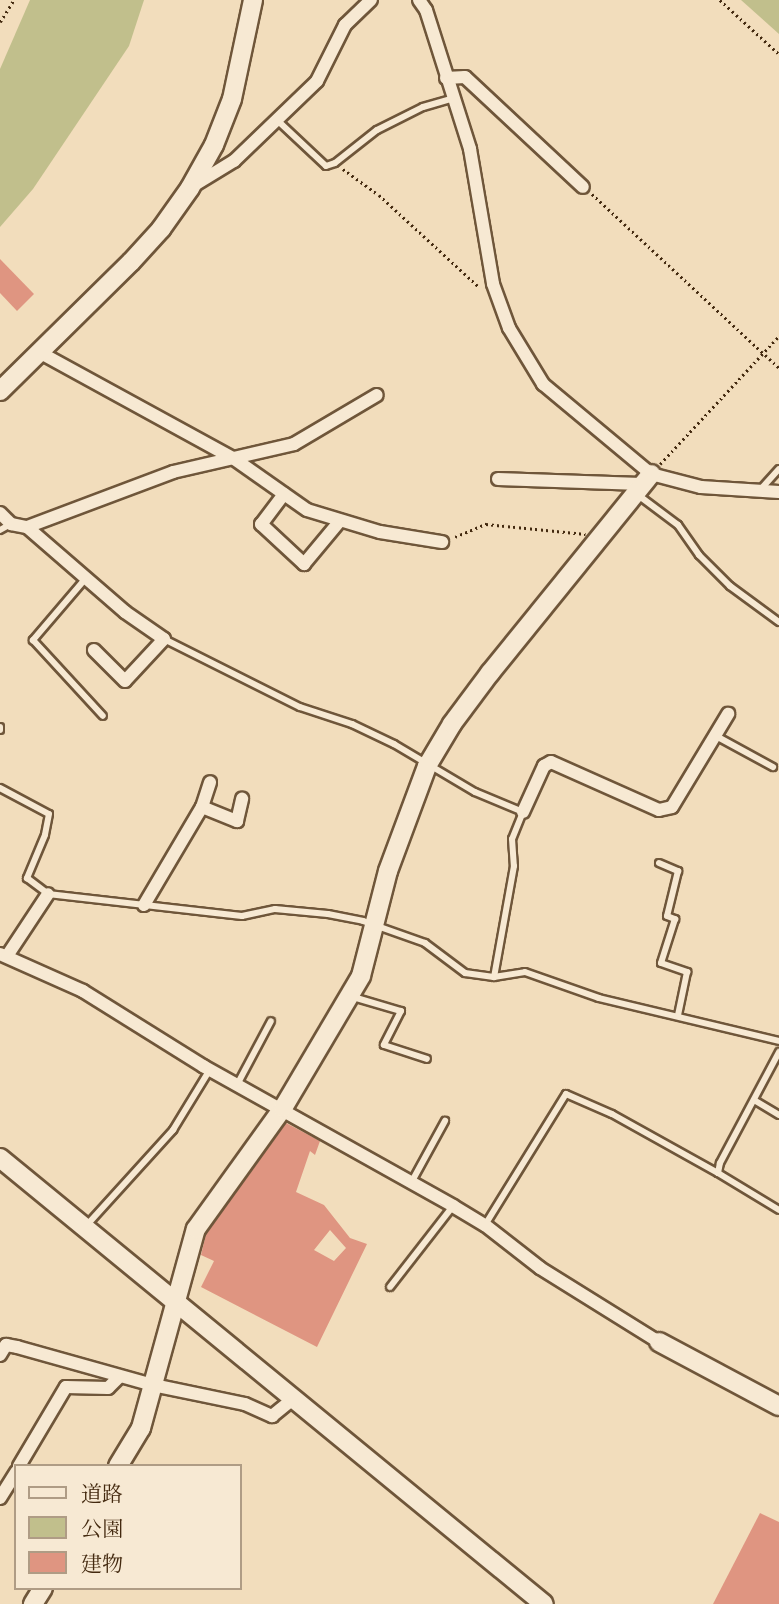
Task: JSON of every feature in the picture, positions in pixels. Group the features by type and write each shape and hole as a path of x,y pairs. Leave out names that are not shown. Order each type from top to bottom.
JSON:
{"street":[{"path":"0,391 131,262 161,229 190,188 214,145 232,99 253,0"},
{"path":"190,188 234,161 317,81 345,26 371,0"},
{"path":"419,0 426,10 446,78 456,97 470,149 493,284 509,328 544,384 642,483"},
{"path":"446,78 466,77 583,187"},
{"path":"39,352 233,458 307,510 339,522 380,532 442,542"},
{"path":"0,513 5,527 27,527 173,472 295,444 377,395"},
{"path":"498,479 686,485 779,492"},
{"path":"119,1464 141,1428 196,1229 282,1108 361,976 388,871 427,766 452,724 642,483"},
{"path":"284,494 261,524 304,564 339,522"},
{"path":"27,527 125,612 164,639 125,681 94,650"},
{"path":"523,812 544,766 551,761 659,810 672,807 728,714"},
{"path":"144,905 202,807 210,782"},
{"path":"202,807 237,821 242,799"},
{"path":"48,894 4,955 83,991 210,1069 453,1206 485,1225 540,1268 659,1342 779,1406"},
{"path":"0,1158 292,1401 544,1604"},
{"path":"2,1348 153,1385 245,1404 272,1416 292,1401"},
{"path":"20,1464 66,1387 108,1388 119,1377"},
{"path":"0,1498 14,1475"}],"lane":[{"path":"276,120 326,166 335,163 377,130 423,107 456,97"},
{"path":"758,491 779,469"},
{"path":"642,483 678,525 699,555 730,586 779,622"},
{"path":"86,578 33,640 103,716"},
{"path":"164,639 178,649 300,707 352,724 394,744 427,766 475,792 523,812 512,839 514,866 494,977"},
{"path":"715,735 773,767"},
{"path":"0,788 49,814 45,835 27,878 48,894 242,916 275,909 300,910 374,925 425,943 466,973 494,977 525,972 599,998 779,1041"},
{"path":"659,863 678,871 667,916 675,919 661,963 687,972 678,1015"},
{"path":"349,996 401,1011 384,1045 427,1059"},
{"path":"238,1083 271,1021"},
{"path":"718,1173 720,1163 779,1052"},
{"path":"85,1228 173,1130 210,1069"},
{"path":"485,1225 566,1094 612,1114 779,1210"},
{"path":"754,1100 779,1115"},
{"path":"411,1183 445,1121"},
{"path":"390,1287 453,1206"}],"path":[{"path":"0,22 14,0"},
{"path":"720,0 779,54"},
{"path":"335,163 379,195 478,288 493,284"},
{"path":"583,187 779,368"},
{"path":"642,483 779,336"},
{"path":"442,542 486,524 599,535"}],"green space":[{"path":"30,0 144,0 129,46 33,189 0,227 0,69"},
{"path":"741,0 779,0 779,34"}],"building":[{"path":"0,259 34,294 17,311 0,293"},
{"path":"286,1123 320,1141 315,1155 310,1151 296,1192 324,1205 350,1238 367,1244 317,1347 201,1287 214,1261 201,1255 206,1234","holes":["330,1230 346,1248 334,1261 314,1250"]},
{"path":"760,1513 779,1522 779,1604 713,1604"}]}
